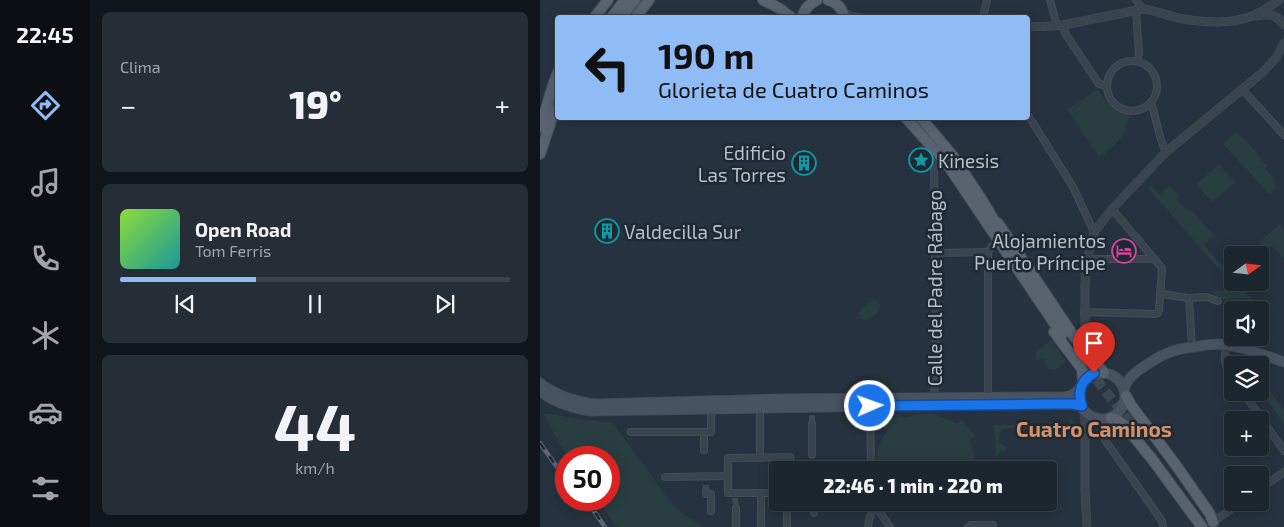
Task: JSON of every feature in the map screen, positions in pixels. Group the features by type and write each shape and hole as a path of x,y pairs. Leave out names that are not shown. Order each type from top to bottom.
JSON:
{"main road":[{"path":"596,15 608,0"},
{"path":"613,15 625,0"},
{"path":"623,15 635,0"},
{"path":"637,15 649,0"},
{"path":"763,0 788,15"},
{"path":"803,15 806,8 817,0"},
{"path":"833,1 844,15"},
{"path":"540,154 546,110 555,78"},
{"path":"546,110 555,95"},
{"path":"545,128 555,111"},
{"path":"545,128 556,120"},
{"path":"908,120 947,164 1064,335 982,200"},
{"path":"923,120 953,156 1073,335 1104,373"},
{"path":"991,229 996,244 1061,343 1082,369 1082,385 1079,394 1084,408 1089,414 1098,419 1115,416 1122,408 1124,392 1131,376"},
{"path":"540,391 560,403 591,411 760,408 811,411 870,403 934,398 1066,397 1073,395 1094,373 1104,373 1116,377 1131,376 1170,351 1181,348 1224,345"},
{"path":"1232,346 1284,362"},
{"path":"1116,377 1131,405 1205,506 1210,514 1212,525"},
{"path":"540,383 566,399 597,404 1069,404 1084,408"},
{"path":"1108,418 1119,421 1125,426 1202,527"},
{"path":"1134,423 1172,477 1212,525"}],"street":[{"path":"984,15 988,0"},
{"path":"1050,0 1065,33 1099,84 1107,86"},
{"path":"1136,0 1139,10 1139,53 1137,62"},
{"path":"1253,16 1279,0"},
{"path":"1030,27 1060,25 1139,10 1150,10 1200,21 1230,21 1253,16 1272,15 1280,19 1284,25"},
{"path":"1086,350 1085,284 1087,259 1094,232 1112,209 1166,152 1262,73 1276,58 1284,43"},
{"path":"1129,61 1137,62 1147,66 1154,74 1156,79 1156,95 1151,103 1141,110 1123,109 1118,107 1110,98 1107,86 1109,77 1117,66 1129,61"},
{"path":"1243,90 1284,135"},
{"path":"1151,103 1160,138 1166,152"},
{"path":"1030,118 1073,187 1094,232"},
{"name":"Calle del Padre Rábago","path":"932,147 934,162 936,366 934,398"},
{"path":"1084,312 1155,314 1160,310 1162,268 1112,209"},
{"path":"988,398 988,252 996,244"},
{"path":"935,253 988,252"},
{"path":"1087,259 1154,259"},
{"path":"1160,294 1189,301 1206,297 1218,301"},
{"path":"1189,301 1192,347"},
{"path":"1249,401 1284,451"},
{"path":"870,403 871,461"},
{"path":"1069,404 1078,410 1085,422"},
{"path":"760,408 760,458"},
{"path":"1084,408 1087,526"},
{"path":"631,432 711,432 711,409"},
{"path":"1108,418 1103,427 1105,440 1162,521 1164,527"},
{"path":"812,424 812,455"},
{"path":"704,432 704,450"},
{"path":"769,493 735,496 728,493 728,458 790,458 790,461"},
{"path":"1269,483 1284,472"},
{"path":"664,477 706,479 728,476"},
{"path":"706,491 706,494 711,494 711,511"},
{"path":"761,493 761,527"},
{"path":"736,508 736,527"},
{"path":"787,511 787,527"},
{"path":"868,527 872,511"},
{"path":"879,511 890,527"},
{"path":"1212,525 1230,511"},
{"path":"968,527 993,525"}],"green space":[{"path":"1098,89 1115,110 1130,116 1119,140 1099,157 1067,109"},
{"path":"1236,132 1258,154 1267,166 1265,168 1275,180 1273,182 1277,187 1269,194 1223,144"},
{"path":"1219,164 1235,182 1212,202 1196,184"},
{"path":"1151,185 1159,195 1169,186 1179,196 1176,200 1191,210 1214,235 1204,245 1224,268 1224,275 1148,188"},
{"path":"1279,224 1284,229 1284,259 1272,246 1259,246 1260,242"},
{"path":"1212,291 1245,291 1254,301 1248,301 1247,298 1217,299"},
{"path":"874,300 880,305 878,311 867,320 861,319 859,313 867,303"},
{"path":"1052,340 1066,362 1055,370 1049,369 1042,359 1036,360 1036,351"},
{"path":"1269,389 1284,410 1284,424 1268,401"},
{"path":"543,413 612,422 675,508 701,527 617,527 605,511 620,511 620,446 561,446"},
{"path":"899,413 903,418 919,414 931,414 957,424 962,420 975,436 970,440 975,461 876,461 880,445 887,431 883,426"},
{"path":"1069,417 1073,421 1075,429 1066,431 1038,428 1035,430 1031,428 1027,430 1023,426 1020,428 1003,429 998,437 1001,444 1007,447 1007,449 1004,452 1002,450 996,457 993,425 1069,424"}],"tunnel":[{"path":"1078,356 1132,425"},
{"path":"812,415 812,424"},
{"path":"706,482 706,491"},
{"path":"735,498 736,508"}],"railway":[{"path":"540,443 555,464"},
{"path":"594,511 605,527"}],"place":[{"name":"Kinesis","path":"921,160"},
{"name":"Edificio Las Torres","path":"804,163"},
{"name":"Valdecilla Sur","path":"607,231"},
{"name":"Alojamientos Puerto Príncipe","path":"1124,251"}],"district":[{"name":"Cuatro Caminos","path":"1094,428"}],"route":[{"path":"870,406 1055,404 1078,404 1082,406 1079,394 1080,388 1083,382 1094,373"}]}
